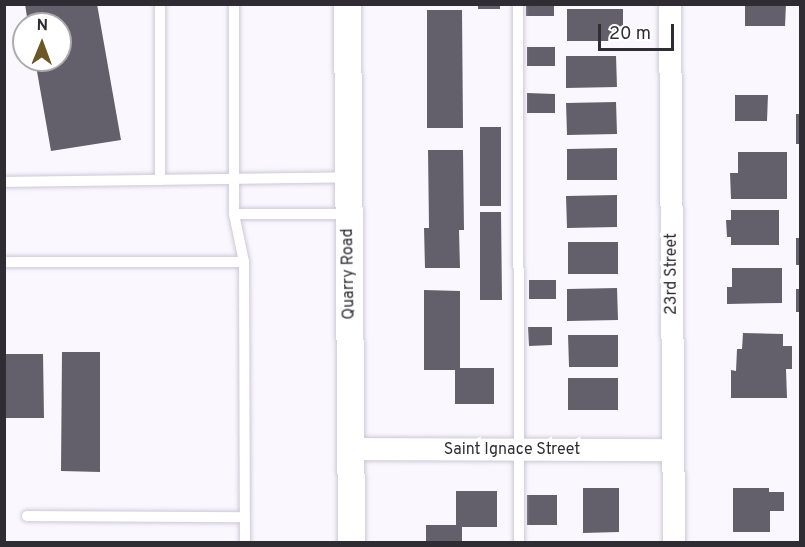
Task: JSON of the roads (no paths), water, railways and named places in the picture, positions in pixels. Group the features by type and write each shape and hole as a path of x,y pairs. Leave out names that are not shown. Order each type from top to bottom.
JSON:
{"street":[{"name":"Quarry Road","path":"347,4 351,543"},
{"name":"23rd Street","path":"670,4 674,543"},
{"name":"Saint Ignace Street","path":"352,449 673,450"}],"lane":[{"path":"149,4 160,7 160,180"},
{"path":"234,4 234,214 244,262 244,543"},
{"path":"518,4 519,543"},
{"path":"4,182 348,177"},
{"path":"234,214 348,214"},
{"path":"4,262 244,262"},
{"path":"27,516 244,517"}]}
